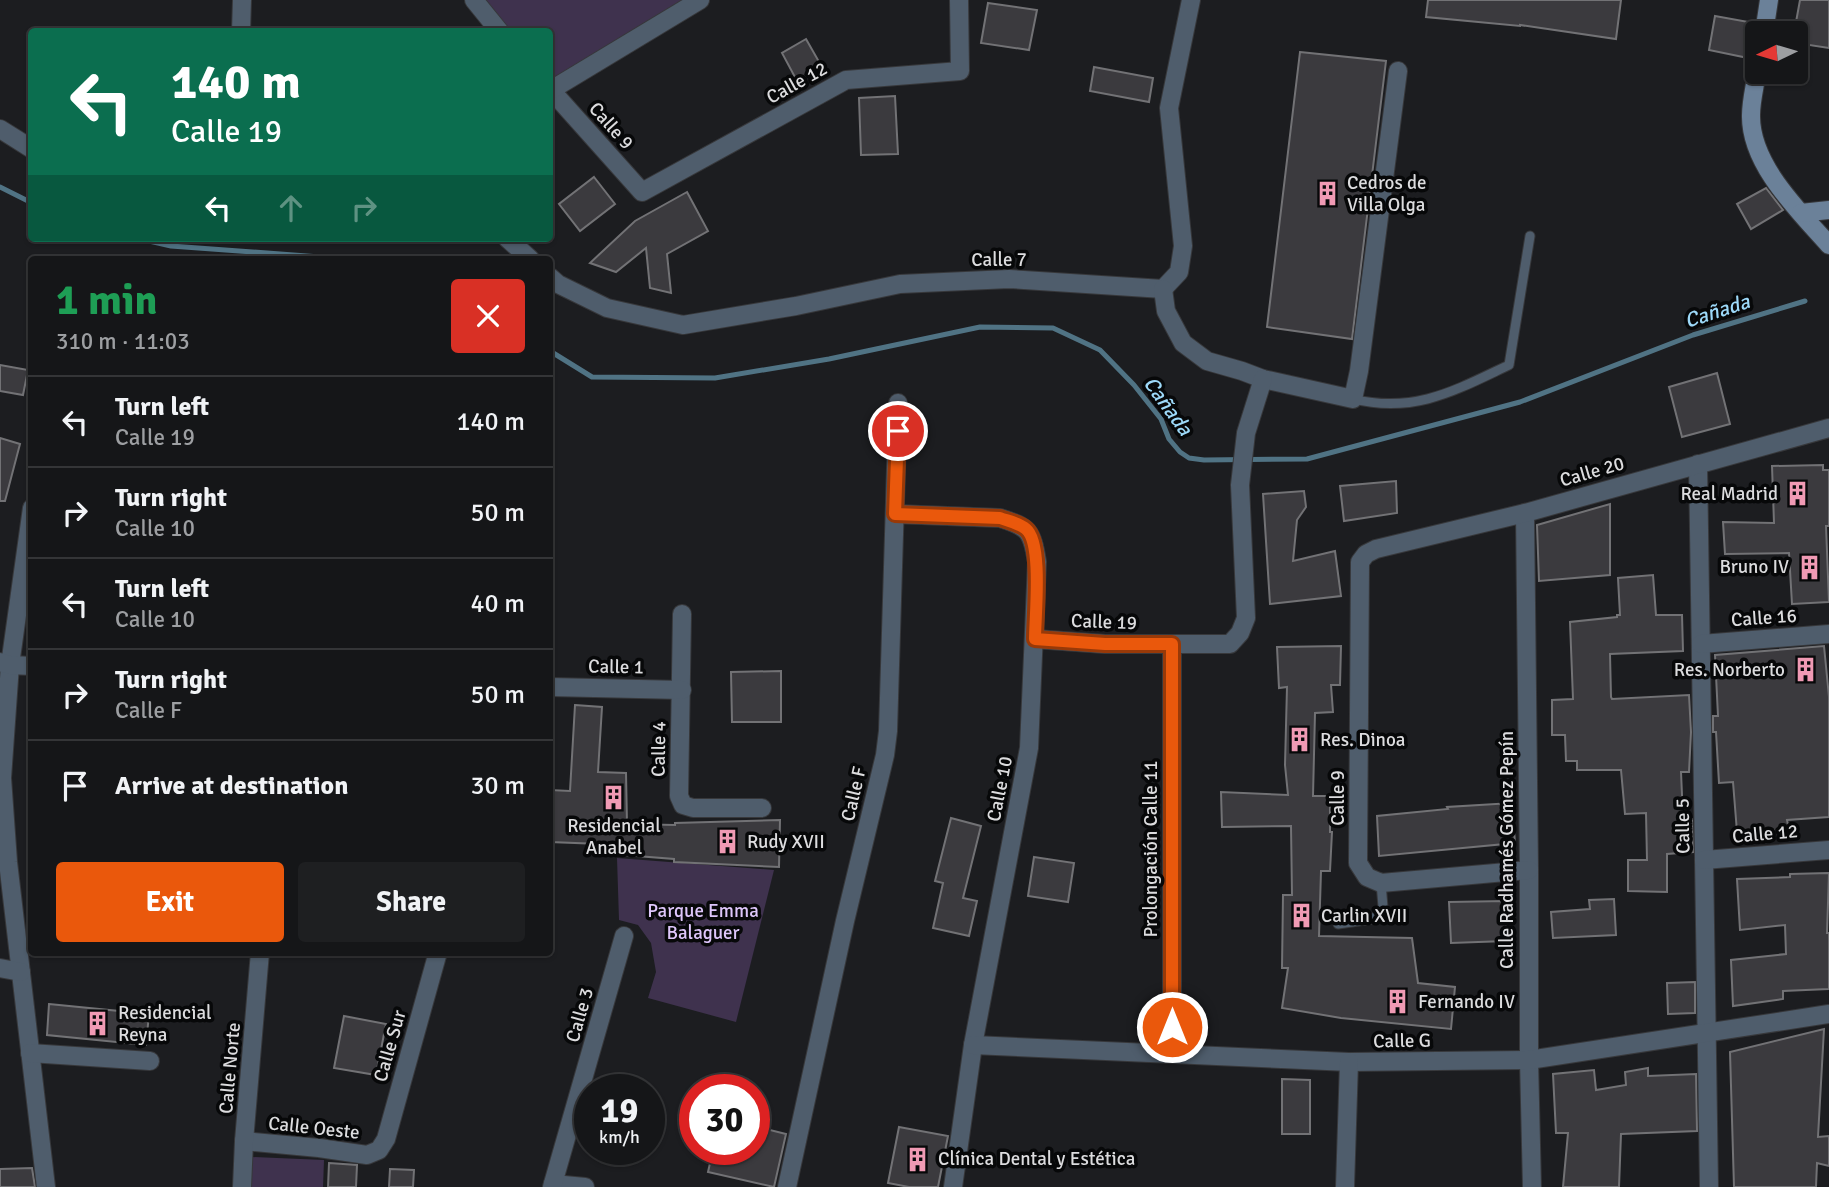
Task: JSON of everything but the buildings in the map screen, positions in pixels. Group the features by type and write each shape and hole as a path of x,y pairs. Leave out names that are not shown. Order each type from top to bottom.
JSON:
{"main road":[{"path":"1766,21 1769,0"},
{"path":"1755,84 1751,114 1753,139 1762,162 1829,245"},
{"path":"1801,213 1829,210"}],"street":[{"path":"241,28 242,0"},
{"path":"474,0 494,28"},
{"path":"553,88 700,0"},
{"name":"Calle 12","path":"642,192 846,80 960,71 959,0"},
{"path":"1191,0 1169,108 1183,246 1178,272 1163,289 1166,311 1183,343 1207,361 1263,379 1353,399 1361,357 1398,71"},
{"name":"Calle 9","path":"553,93 642,192"},
{"path":"0,129 28,146"},
{"path":"511,242 527,256"},
{"name":"Calle 7","path":"553,280 558,285 607,308 683,325 796,306 900,284 1009,278 1163,289"},
{"name":"Calle 19","path":"1035,639 1105,644 1230,644 1240,633 1246,618 1240,485 1247,433 1263,379"},
{"name":"Calle F","path":"787,1187 845,921 885,755 888,731 898,403"},
{"name":"Calle 20","path":"1366,554 1376,549 1525,513 1829,428"},
{"name":"Calle 5","path":"1698,464 1709,1187"},
{"name":"Calle Radhamés Gómez Pepín","path":"1525,513 1528,1060 1532,1187"},
{"name":"Calle 10","path":"895,514 1000,518 1015,523 1028,530 1037,562 1030,748 972,1045 953,1187"},
{"path":"28,531 5,663 2,778 8,862 46,1187"},
{"name":"Calle 9","path":"1366,554 1360,562 1358,863 1367,877 1381,883"},
{"name":"Calle 4","path":"682,614 679,796 683,805 693,807 762,808"},
{"name":"Calle 16","path":"1701,643 1829,634"},
{"name":"Prolongación Calle 11","path":"1172,644 1172,1054"},
{"path":"5,663 28,666"},
{"name":"Calle 1","path":"553,687 682,690"},
{"name":"Calle 12","path":"1704,860 1829,850"},
{"path":"1381,883 1529,870"},
{"name":"Calle 3","path":"553,1185 624,936"},
{"name":"Calle Norte","path":"242,1187 260,956"},
{"name":"Calle Sur","path":"379,1150 386,1139 437,956"},
{"path":"0,968 20,972"},
{"name":"Calle G","path":"972,1045 1349,1062 1528,1060 1829,1014"},
{"path":"30,1053 150,1062"},
{"path":"1345,1187 1349,1062"},
{"name":"Calle Oeste","path":"244,1141 367,1155 379,1150"},
{"path":"553,1185 585,1187"}],"lane":[{"path":"1353,399 1370,403 1416,402 1449,394 1509,365 1530,236"},
{"path":"1338,924 1372,919 1381,913 1381,883"}],"green space":[{"path":"475,0 699,0 553,87 553,28 499,28"},
{"name":"Parque Emma Balaguer","path":"617,858 774,870 736,1022 648,998 656,972 651,943 638,925 619,920"},
{"path":"252,1157 324,1160 323,1187 251,1187"}],"waterway":[{"name":"Cañada","path":"0,187 28,201"},
{"name":"Cañada","path":"154,242 171,246 306,256"},
{"name":"Cañada","path":"553,353 592,377 715,378 829,359 980,327 1053,328 1100,350 1134,385 1161,419 1169,439 1189,458 1307,459 1520,402 1693,335 1805,301"}],"place":[{"name":"Cedros de Villa Olga","path":"1327,194"},
{"name":"Real Madrid","path":"1798,494"},
{"name":"Bruno IV","path":"1809,567"},
{"name":"Res. Norberto","path":"1805,670"},
{"name":"Res. Dinoa","path":"1300,740"},
{"name":"Residencial Anabel","path":"614,798"},
{"name":"Rudy XVII","path":"727,842"},
{"name":"Carlin XVII","path":"1301,916"},
{"name":"Fernando IV","path":"1398,1002"},
{"name":"Residencial Reyna","path":"98,1024"},
{"name":"Clínica Dental y Estética","path":"918,1159"}],"route":[{"path":"898,431 895,514 1000,518 1028,530 1037,562 1035,639 1105,644 1172,644 1172,1027"}]}
